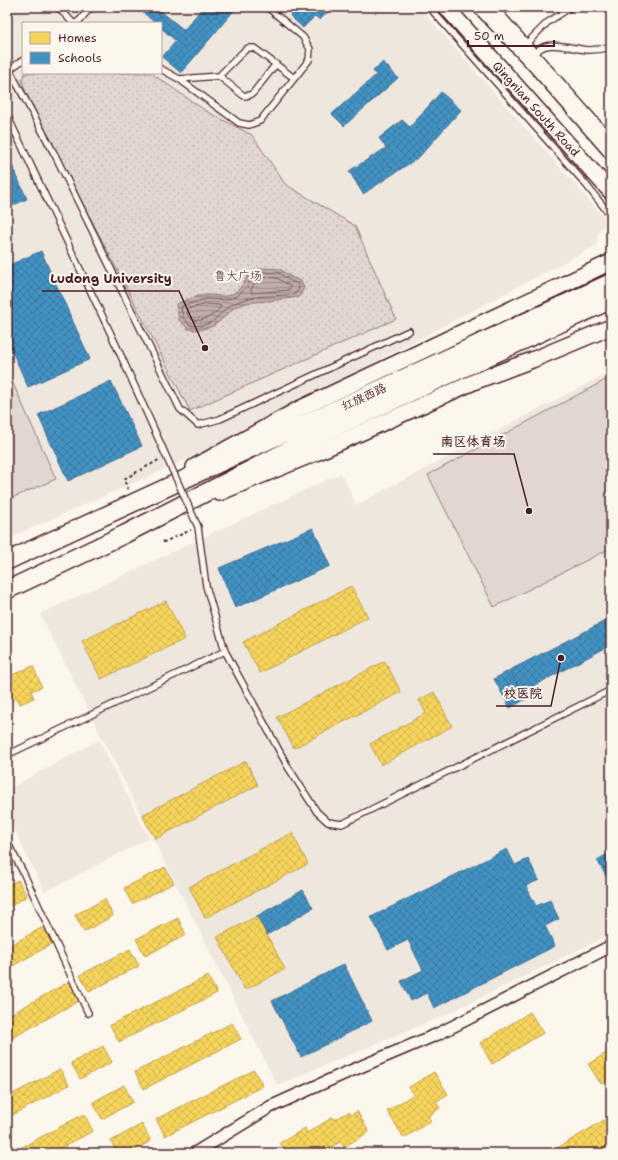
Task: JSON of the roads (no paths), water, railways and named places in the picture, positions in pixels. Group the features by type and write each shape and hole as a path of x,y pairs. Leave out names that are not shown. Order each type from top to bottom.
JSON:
{"main road":[{"name":"Qingnian South Road","path":"446,7 611,192"},
{"path":"481,7 534,57 611,151"},
{"path":"117,510 299,409 611,262"},
{"name":"红旗西路","path":"7,561 610,283"},
{"name":"红旗西路","path":"7,590 125,534 314,437 611,300"},
{"path":"125,534 311,455 476,381 532,360 611,327"}],"street":[{"path":"196,1153 270,1107 438,1034 611,946"}],"lane":[{"path":"58,7 78,22 91,7"},
{"path":"162,70 178,79 238,123 249,125 260,121 309,60 310,49 303,37 267,7"},
{"path":"429,7 583,181 611,216"},
{"path":"495,7 524,46 548,22 571,7"},
{"path":"611,47 589,50 555,45 543,47 534,57 611,138"},
{"path":"178,79 219,76 248,48 254,48 294,78"},
{"path":"22,61 8,70 56,157 180,409 198,425 220,420 409,331"},
{"path":"219,76 244,96 250,95 276,64"},
{"path":"7,115 117,347 198,527 206,586 226,651 288,767 317,812 328,822 342,824 611,690"},
{"path":"7,755 226,651"},
{"path":"7,842 23,872 88,1013"}],"water":[{"path":"263,268 280,269 291,277 301,281 304,288 299,297 246,303 235,307 211,327 199,330 188,329 179,320 176,304 191,298 202,296 230,295 240,288 249,273"}],"place":[{"name":"Ludong University","path":"205,348"},
{"name":"南区体育场","path":"529,511"},
{"name":"校医院","path":"561,658"}],"park label":[{"name":"鲁大广场","path":"238,276"}]}
